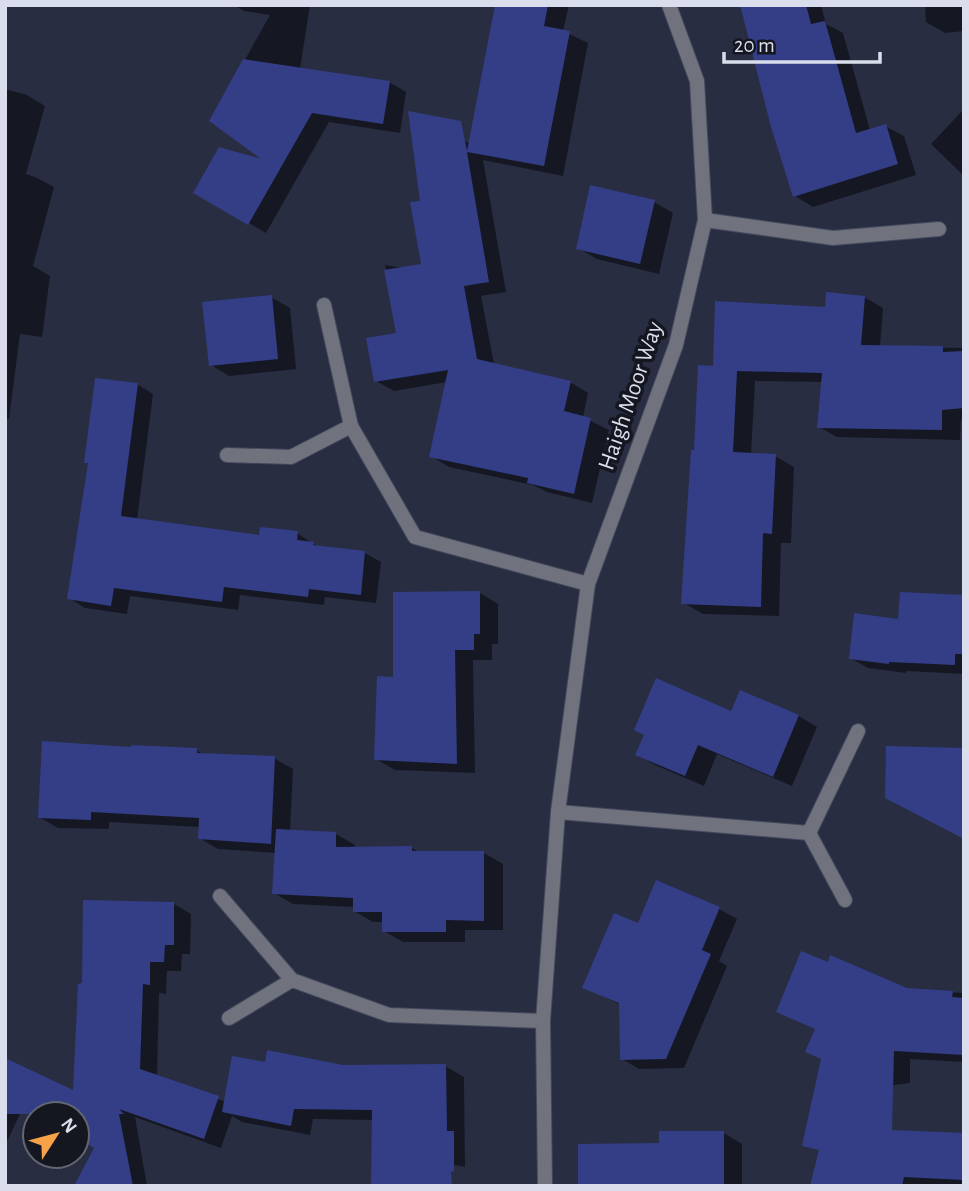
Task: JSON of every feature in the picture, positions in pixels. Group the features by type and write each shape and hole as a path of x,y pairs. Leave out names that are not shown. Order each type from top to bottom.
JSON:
{"street":[{"name":"Haigh Moor Way","path":"545,1186 543,1021 558,812 589,584 676,345 705,220 697,81 669,5"},
{"path":"705,220 833,238 939,229"},
{"path":"324,305 351,426 415,537 589,584"},
{"path":"227,455 292,457 351,426"},
{"path":"809,832 858,732"},
{"path":"558,812 809,832"},
{"path":"809,832 845,900"},
{"path":"220,895 292,980 390,1015 543,1021"},
{"path":"229,1018 292,980"}],"building":[{"path":"495,5 548,5 544,26 570,31 544,166 467,152 489,282 464,286 477,359 571,381 564,411 591,418 574,494 527,483 528,478 429,457 448,370 374,382 366,338 396,333 384,270 421,264 410,202 420,201 408,111 461,121 467,151"},
{"path":"740,5 806,5 811,24 825,21 856,133 886,124 898,164 793,197 771,127"},
{"path":"243,59 390,81 383,124 312,113 248,225 193,193 219,147 261,159 209,121"},
{"path":"590,185 655,200 640,264 576,249"},
{"path":"826,292 865,296 861,345 943,346 943,352 964,351 964,408 942,410 942,430 817,428 822,373 737,371 733,452 776,454 772,534 763,533 761,607 681,604 698,365 713,366 715,301 825,307"},
{"path":"272,295 278,359 209,366 202,302"},
{"path":"95,378 138,383 121,516 259,535 260,527 298,531 297,540 314,542 313,545 365,551 361,595 309,589 308,597 224,587 222,602 114,588 111,606 67,599 88,463 84,463"},
{"path":"480,591 480,634 474,634 474,650 455,650 457,764 374,760 377,676 393,677 393,592"},
{"path":"900,592 964,595 964,654 955,654 955,665 889,664 849,659 854,613 898,619"},
{"path":"656,678 731,711 740,690 799,715 773,777 698,745 685,776 635,755 644,735 634,730"},
{"path":"42,741 197,748 197,753 275,756 271,844 198,839 199,818 91,812 91,820 38,818"},
{"path":"886,746 964,748 964,839 885,798"},
{"path":"276,829 336,832 336,847 412,846 412,851 484,851 484,921 446,920 446,932 382,932 382,912 353,912 353,898 272,894"},
{"path":"656,880 720,907 702,950 711,954 666,1059 620,1060 619,1003 582,988 614,913 638,923"},
{"path":"83,900 174,902 174,945 165,945 164,962 150,962 150,985 143,984 140,1069 219,1096 204,1139 119,1109 124,1114 119,1114 133,1186 74,1186 82,1170 91,1170 91,1154 94,1148 91,1146 91,1100 21,1100 21,1114 5,1114 5,1058 73,1090 78,984 82,983"},
{"path":"801,951 828,962 830,955 907,988 953,991 952,997 964,998 964,1055 894,1051 892,1130 964,1133 964,1180 904,1177 902,1186 810,1186 819,1150 802,1146 821,1059 805,1052 815,1029 776,1012"},
{"path":"267,1050 343,1065 446,1064 447,1131 454,1131 452,1186 371,1186 372,1110 294,1109 291,1126 222,1112 232,1056 265,1062"},
{"path":"659,1131 724,1131 724,1186 578,1186 578,1144 659,1143"}]}
